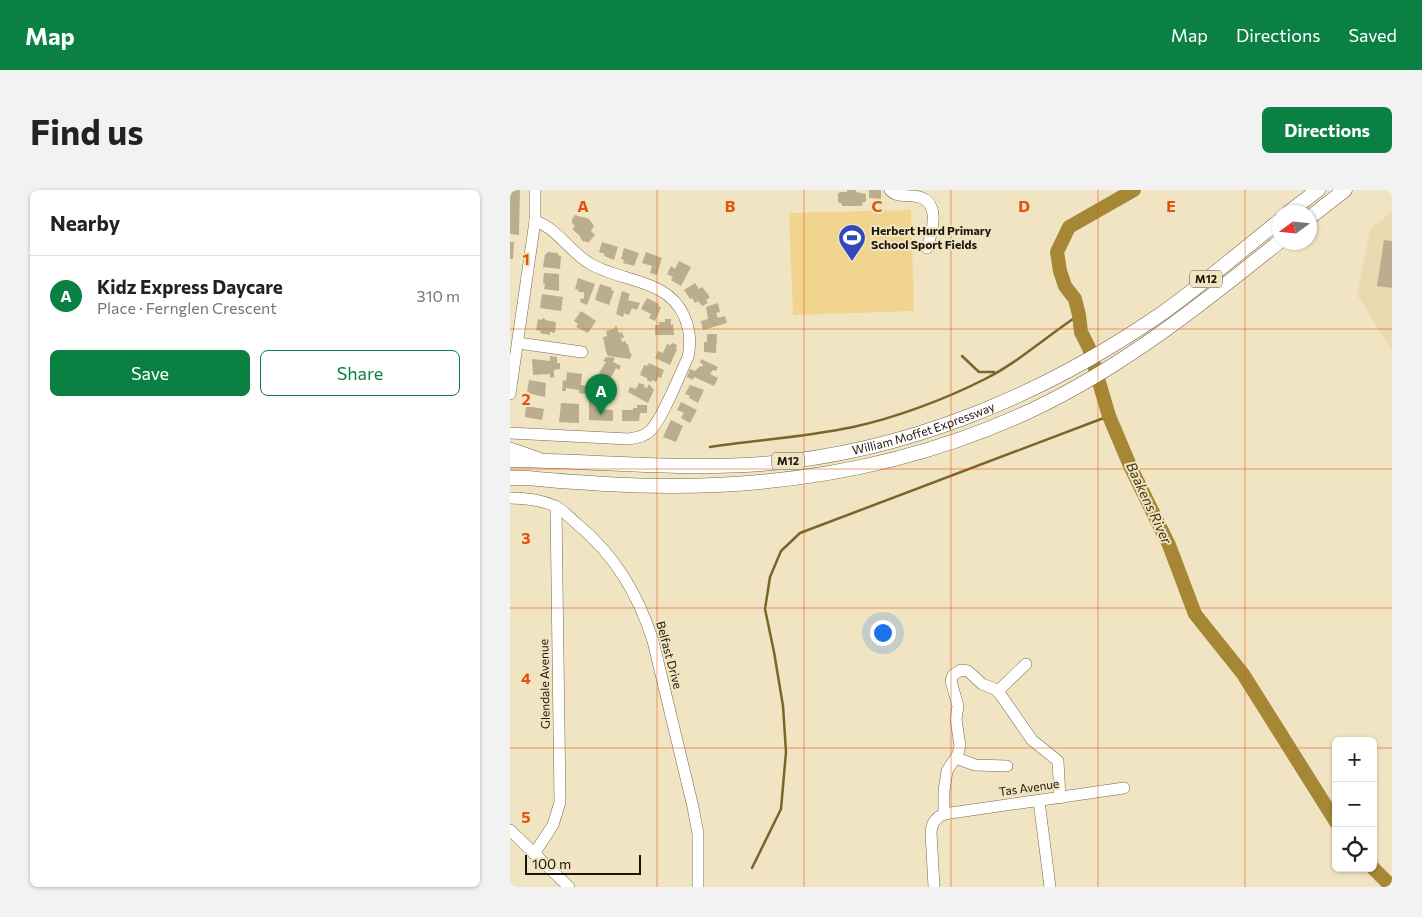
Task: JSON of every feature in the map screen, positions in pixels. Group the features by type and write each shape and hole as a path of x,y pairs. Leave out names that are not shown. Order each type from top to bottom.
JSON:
{"main road":[{"path":"1299,205 1318,190"},
{"path":"1317,212 1345,190"},
{"name":"William Moffet Expressway","path":"510,460 716,467 762,464 829,455 911,436 947,425 993,407 1052,379 1130,334 1195,288 1272,226"},
{"name":"William Moffet Expressway","path":"510,478 638,486 740,485 802,479 858,468 919,452 993,426 1061,395 1140,348 1213,296 1272,248"}],"street":[{"path":"510,394 535,221 535,190"},
{"path":"890,190 895,194 922,198 930,205 933,224 926,248"},
{"path":"510,433 629,439 642,436 650,431 659,418 690,349 687,322 682,311 672,298 651,286 590,264 545,224 535,221"},
{"path":"518,343 582,352"},
{"path":"510,448 548,460"},
{"name":"Belfast Drive","path":"510,498 532,500 556,507 592,536 610,556 634,593 646,618 653,641 693,807 698,834 698,887"},
{"name":"Glendale Avenue","path":"534,854 553,825 560,802 556,507"},
{"path":"998,691 1026,664"},
{"path":"934,887 932,825 941,815 947,771 956,758 960,740 956,720 957,700 951,681 953,675 961,670 968,671 982,684 998,691 1032,740 1056,760 1059,765 1060,798"},
{"path":"956,758 975,765 1007,766"},
{"name":"Tas Avenue","path":"941,815 1124,788"},
{"path":"1039,801 1050,887"},
{"path":"510,830 569,887"}],"shaded area":[{"name":"Herbert Hurd Primary School Sport Fields","path":"911,210 914,311 793,315 789,213"},
{"path":"1392,212 1392,350 1357,295 1370,229"}],"building":[{"path":"510,190 520,190 519,235 510,234"},
{"path":"847,190 856,190 856,192 866,194 866,202 863,202 862,206 842,206 838,202 838,194 840,192 847,192"},
{"path":"869,190 881,190 881,199 869,198"},
{"path":"575,215 589,219 594,226 591,231 595,235 588,243 584,242 572,229 575,226 572,223 572,219"},
{"path":"1384,240 1392,241 1392,288 1377,286"},
{"path":"510,242 514,242 513,259 510,259"},
{"path":"602,242 618,247 614,260 599,252"},
{"path":"624,248 639,253 634,266 623,263 624,260 621,259"},
{"path":"547,252 558,253 561,256 560,269 543,267"},
{"path":"646,252 662,258 657,275 650,273 652,266 642,263"},
{"path":"679,261 691,267 681,286 671,280 673,277 667,274 671,266 675,269"},
{"path":"544,273 559,274 559,291 544,289"},
{"path":"578,278 595,284 587,305 580,302 581,298 584,299 584,292 578,292 579,290 575,289"},
{"path":"695,283 699,289 702,287 710,297 706,300 708,303 702,306 698,301 695,303 692,298 690,299 684,290"},
{"path":"600,284 612,288 611,290 614,291 609,305 595,300"},
{"path":"622,291 630,294 628,300 640,303 637,310 632,308 629,315 624,313 623,317 616,314"},
{"path":"542,294 563,297 561,311 540,308"},
{"path":"647,298 661,307 655,321 649,318 651,314 641,309"},
{"path":"718,303 720,312 716,313 718,318 725,316 727,323 703,330 701,321 708,319 706,307"},
{"path":"581,311 596,321 588,333 576,327 578,324 574,321"},
{"path":"542,318 556,322 555,333 550,332 550,335 536,330 538,319 542,320"},
{"path":"665,319 671,319 674,335 655,335 655,325 659,325 659,322 665,322"},
{"path":"616,325 619,333 622,332 624,338 621,338 622,342 626,341 626,344 628,344 632,354 630,359 608,356 606,352 603,337 607,336 606,331 614,329"},
{"path":"707,334 717,334 716,353 704,352 704,342 707,342"},
{"path":"673,343 677,345 677,349 670,365 655,358 658,351 663,353 667,344"},
{"path":"550,356 557,357 557,363 560,363 560,369 554,370 554,377 550,378 550,374 533,375 532,359 550,361"},
{"path":"606,357 615,358 613,362 621,366 619,370 616,368 608,383 599,378 601,375 599,373 606,362 603,361"},
{"path":"701,359 718,367 716,371 713,370 710,374 718,378 714,386 694,377 693,380 687,377 690,369 695,371 700,366 702,367"},
{"path":"649,363 664,370 661,378 658,377 656,382 652,380 651,382 640,375 644,365 647,366"},
{"path":"567,372 582,374 581,385 588,386 587,394 579,393 579,390 566,388 566,391 562,391 563,380 566,381"},
{"path":"529,380 546,383 545,397 527,393"},
{"path":"639,383 647,388 649,384 654,390 648,403 628,392 630,387 636,389"},
{"path":"690,385 704,390 698,403 685,394"},
{"path":"589,400 598,400 597,409 613,410 613,421 589,420"},
{"path":"681,402 697,410 690,423 681,418 684,413 677,410"},
{"path":"561,403 579,404 579,423 559,422"},
{"path":"637,405 647,405 647,413 640,413 639,421 622,421 622,410 633,410 633,408 637,408"},
{"path":"526,406 544,409 542,420 525,417"},
{"path":"671,420 683,426 676,442 663,437"}],"waterway":[{"name":"Baakens River","path":"1134,190 1069,227 1057,252 1060,271 1065,286 1075,299 1081,332 1089,348 1109,416 1131,468 1169,545 1195,614 1243,674 1332,816"},
{"path":"710,447 835,430 886,419 920,407 954,394 998,372 1022,357 1079,315"},
{"path":"962,356 979,372 994,372"},
{"path":"752,868 781,809 786,752 783,706 765,609 770,577 781,551 800,533 1109,416"},
{"name":"Baakens River","path":"1377,872 1392,887"}],"place":[{"name":"Herbert Hurd Primary School Sport Fields","path":"852,262"},
{"name":"Kidz Express Daycare","path":"601,415"}]}
